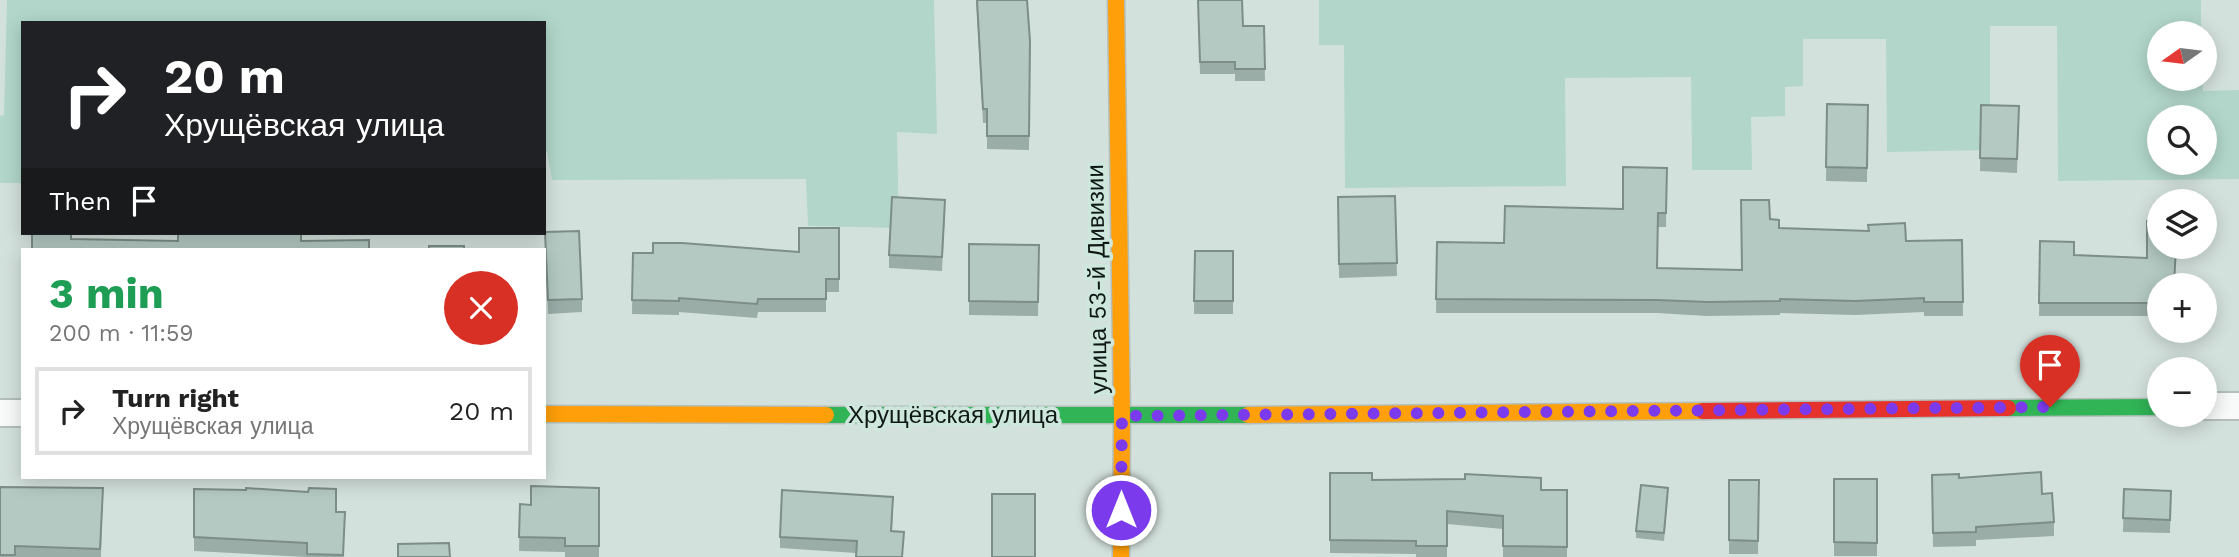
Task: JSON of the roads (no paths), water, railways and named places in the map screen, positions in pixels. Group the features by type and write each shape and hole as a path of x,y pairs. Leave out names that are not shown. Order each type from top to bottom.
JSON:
{"street":[{"name":"улица 53-й Дивизии","path":"1116,0 1122,416 1121,557"},
{"path":"2217,406 2239,406"},
{"name":"Хрущёвская улица","path":"546,414 1122,416 2147,407"},
{"path":"0,413 21,413"}]}
